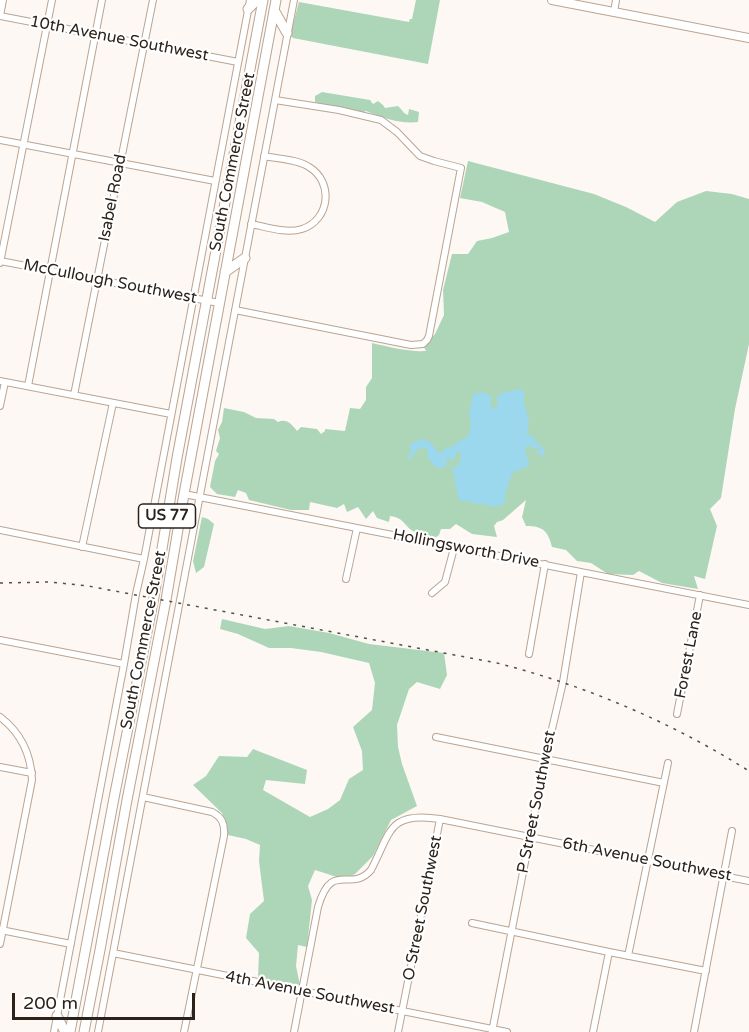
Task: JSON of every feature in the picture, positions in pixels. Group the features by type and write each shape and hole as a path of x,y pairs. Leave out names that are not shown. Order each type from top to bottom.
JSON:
{"main road":[{"path":"249,4 258,0"},
{"name":"South Commerce Street","path":"70,1032 154,597 177,458 263,0"},
{"path":"275,5 287,33"},
{"name":"South Commerce Street","path":"84,1032 275,5"},
{"path":"225,272 245,258"},
{"path":"177,458 181,469 180,490 184,494"},
{"path":"57,1016 64,1032"}],"street":[{"path":"0,16 3,0"},
{"path":"0,262 52,0"},
{"path":"28,386 102,0"},
{"name":"Isabel Road","path":"74,395 153,0"},
{"path":"98,1032 294,0"},
{"path":"552,0 749,38"},
{"path":"614,12 616,0"},
{"path":"54,1032 124,664 135,594 144,559 249,4"},
{"name":"10th Avenue Southwest","path":"0,16 238,62"},
{"path":"235,310 411,345 423,344 427,340 461,168 420,156 386,123 363,115 275,100"},
{"path":"0,140 215,181"},
{"path":"251,224 285,230 302,229 318,217 326,203 323,183 311,168 298,162 264,156"},
{"name":"McCullough Southwest","path":"0,262 219,303"},
{"path":"0,406 2,381 171,414"},
{"path":"82,547 113,403"},
{"name":"Hollingsworth Drive","path":"184,494 749,605"},
{"path":"346,579 357,528"},
{"path":"0,530 144,559"},
{"path":"432,593 445,582 454,548"},
{"path":"529,654 545,564"},
{"name":"P Street Southwest","path":"492,1031 545,759 563,682 581,572"},
{"name":"Forest Lane","path":"677,714 700,595"},
{"path":"0,640 124,664"},
{"path":"0,717 8,723 25,746 32,766 32,780 1,930 0,945"},
{"path":"436,737 664,783"},
{"path":"628,956 668,763"},
{"path":"0,767 32,773"},
{"path":"143,797 207,810 220,817 224,827 184,1032"},
{"name":"6th Avenue Southwest","path":"302,991 318,907 326,887 337,879 357,879 366,875 392,829 404,820 414,817 440,819 749,881"},
{"name":"O Street Southwest","path":"398,1032 440,819"},
{"path":"694,1032 732,831"},
{"path":"472,923 705,971"},
{"path":"1,930 71,944"},
{"name":"4th Avenue Southwest","path":"113,952 492,1031 507,1032"},
{"path":"593,1032 609,952"},
{"path":"294,1032 302,991"}],"green space":[{"path":"416,0 440,0 428,64 293,38 290,35 299,2 409,22 412,19"},
{"path":"322,92 370,100 373,104 378,101 385,108 398,106 408,115 409,109 419,112 418,122 398,121 366,111 361,113 315,102 315,96"},
{"path":"468,161 594,194 655,222 677,202 706,191 732,194 749,199 749,344 735,409 721,498 710,509 717,526 705,579 694,576 698,589 662,583 639,571 633,575 608,574 591,563 577,561 566,550 552,547 544,530 526,526 522,517 526,500 503,520 497,522 494,526 497,537 472,534 456,524 450,529 441,529 439,535 433,539 418,535 400,519 394,517 390,516 389,522 377,518 373,511 366,519 358,507 347,512 344,504 337,508 310,502 309,510 291,510 249,500 246,493 238,490 235,497 217,494 210,487 215,461 219,454 216,451 220,438 218,430 224,408 244,412 256,418 286,421 297,431 301,427 317,429 321,434 325,429 345,431 350,408 360,409 366,400 366,387 372,378 372,343 406,350 426,351 424,347 435,334 444,315 443,290 452,254 468,254 477,241 509,232 505,212 482,202 460,198"},
{"path":"202,517 214,524 204,567 196,573 193,561"},
{"path":"222,619 265,629 289,626 329,633 369,644 444,653 447,675 440,689 417,682 409,689 397,725 398,747 402,764 417,806 391,820 373,856 355,874 343,879 315,870 308,886 312,900 307,947 298,945 296,966 300,985 258,978 259,953 246,938 250,914 264,901 259,861 260,845 228,835 222,813 193,785 206,776 219,756 247,757 253,749 307,770 305,784 266,780 263,790 310,817 328,809 340,800 349,779 363,770 362,751 353,727 372,710 375,683 369,663 321,652 269,648 238,634 220,629"}],"water":[{"path":"520,389 524,392 524,404 529,420 527,434 534,437 544,449 545,456 536,453 540,449 537,447 533,450 532,446 527,446 525,452 530,465 512,473 505,502 499,506 460,501 452,467 457,467 461,453 455,453 455,459 451,461 449,458 446,460 447,465 442,468 435,467 424,447 417,450 410,460 406,457 411,455 410,444 422,439 430,442 440,454 446,448 468,437 473,394 483,392 491,396 491,409 498,405 497,397 502,393"}],"railway":[{"path":"0,583 50,582 88,586 497,663 596,694 628,707 659,721 749,771"}]}
